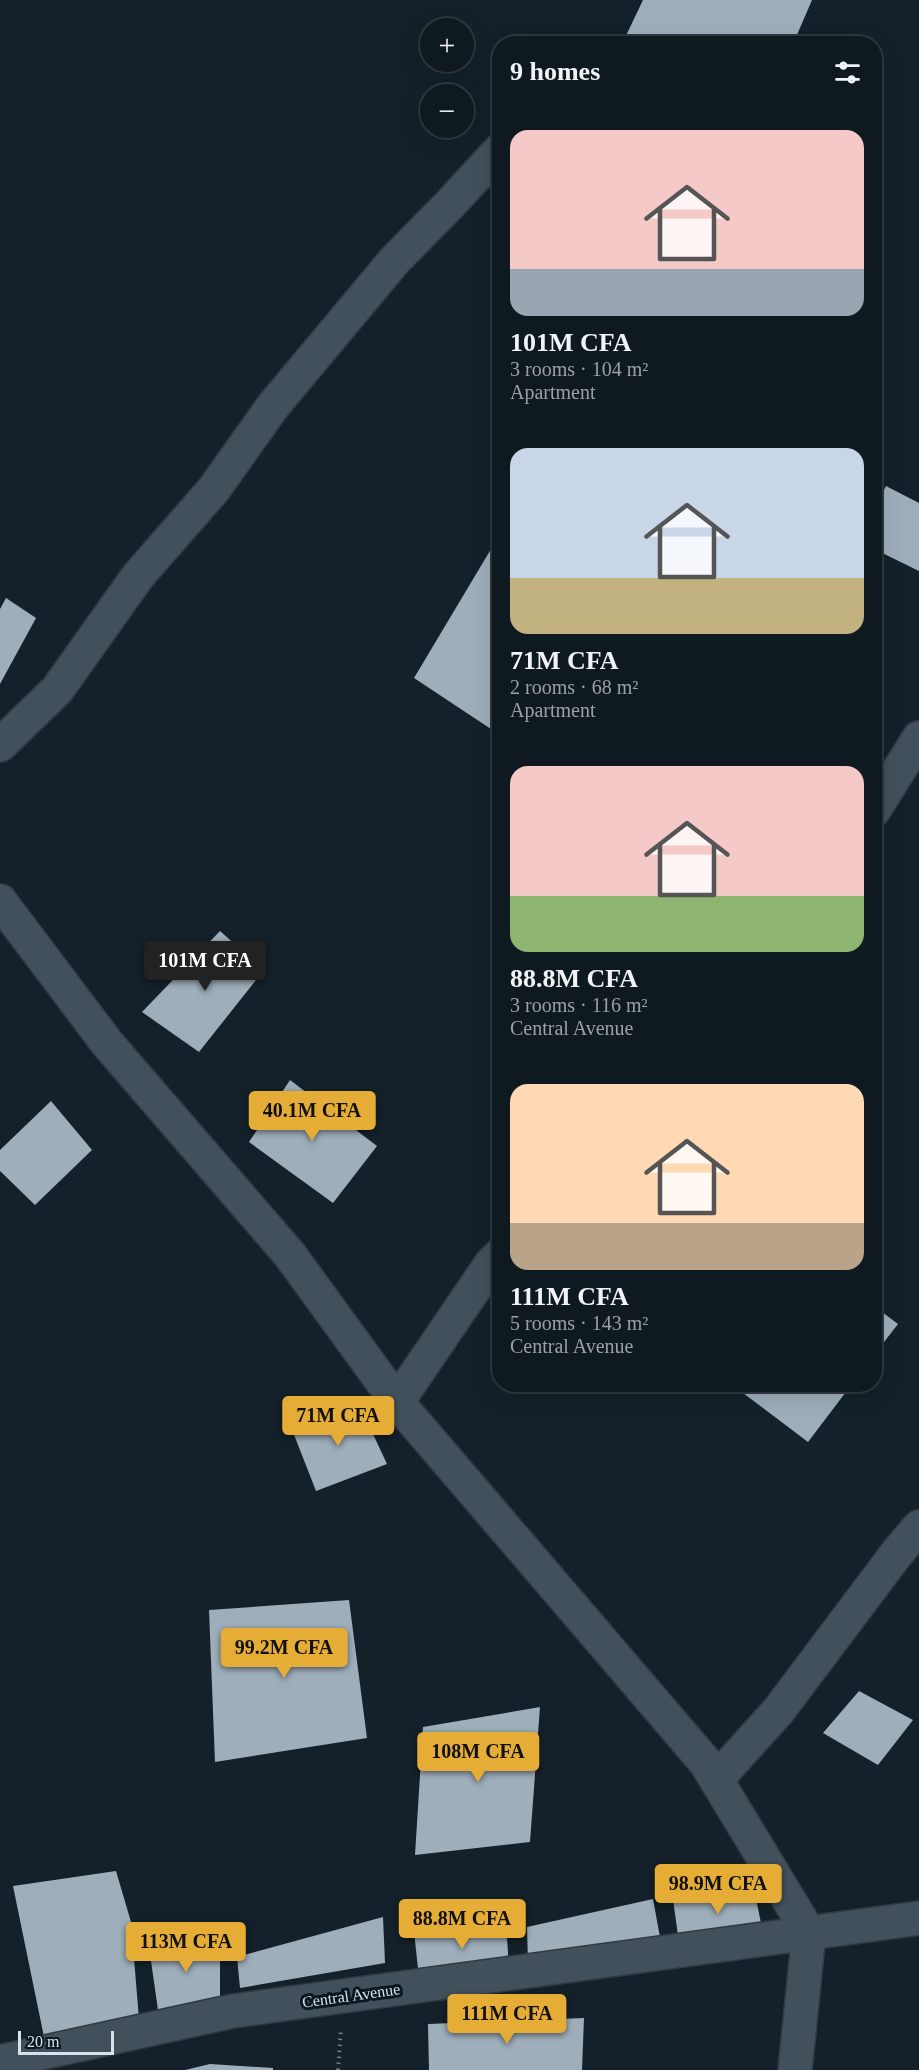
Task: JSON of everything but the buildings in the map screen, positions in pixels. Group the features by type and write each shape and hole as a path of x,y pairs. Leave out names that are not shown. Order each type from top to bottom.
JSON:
{"street":[{"path":"0,745 57,690 138,576 214,489 273,406 379,278 492,158"},
{"path":"882,797 919,738"},
{"path":"0,901 107,1043 290,1255 397,1402 698,1754 716,1780 809,1933 795,2070"},
{"path":"397,1402 492,1263"},
{"path":"716,1780 779,1710 919,1527"},
{"name":"Central Avenue","path":"0,2062 233,2011 919,1918"}],"path":[{"path":"338,2070 344,1996"}]}
